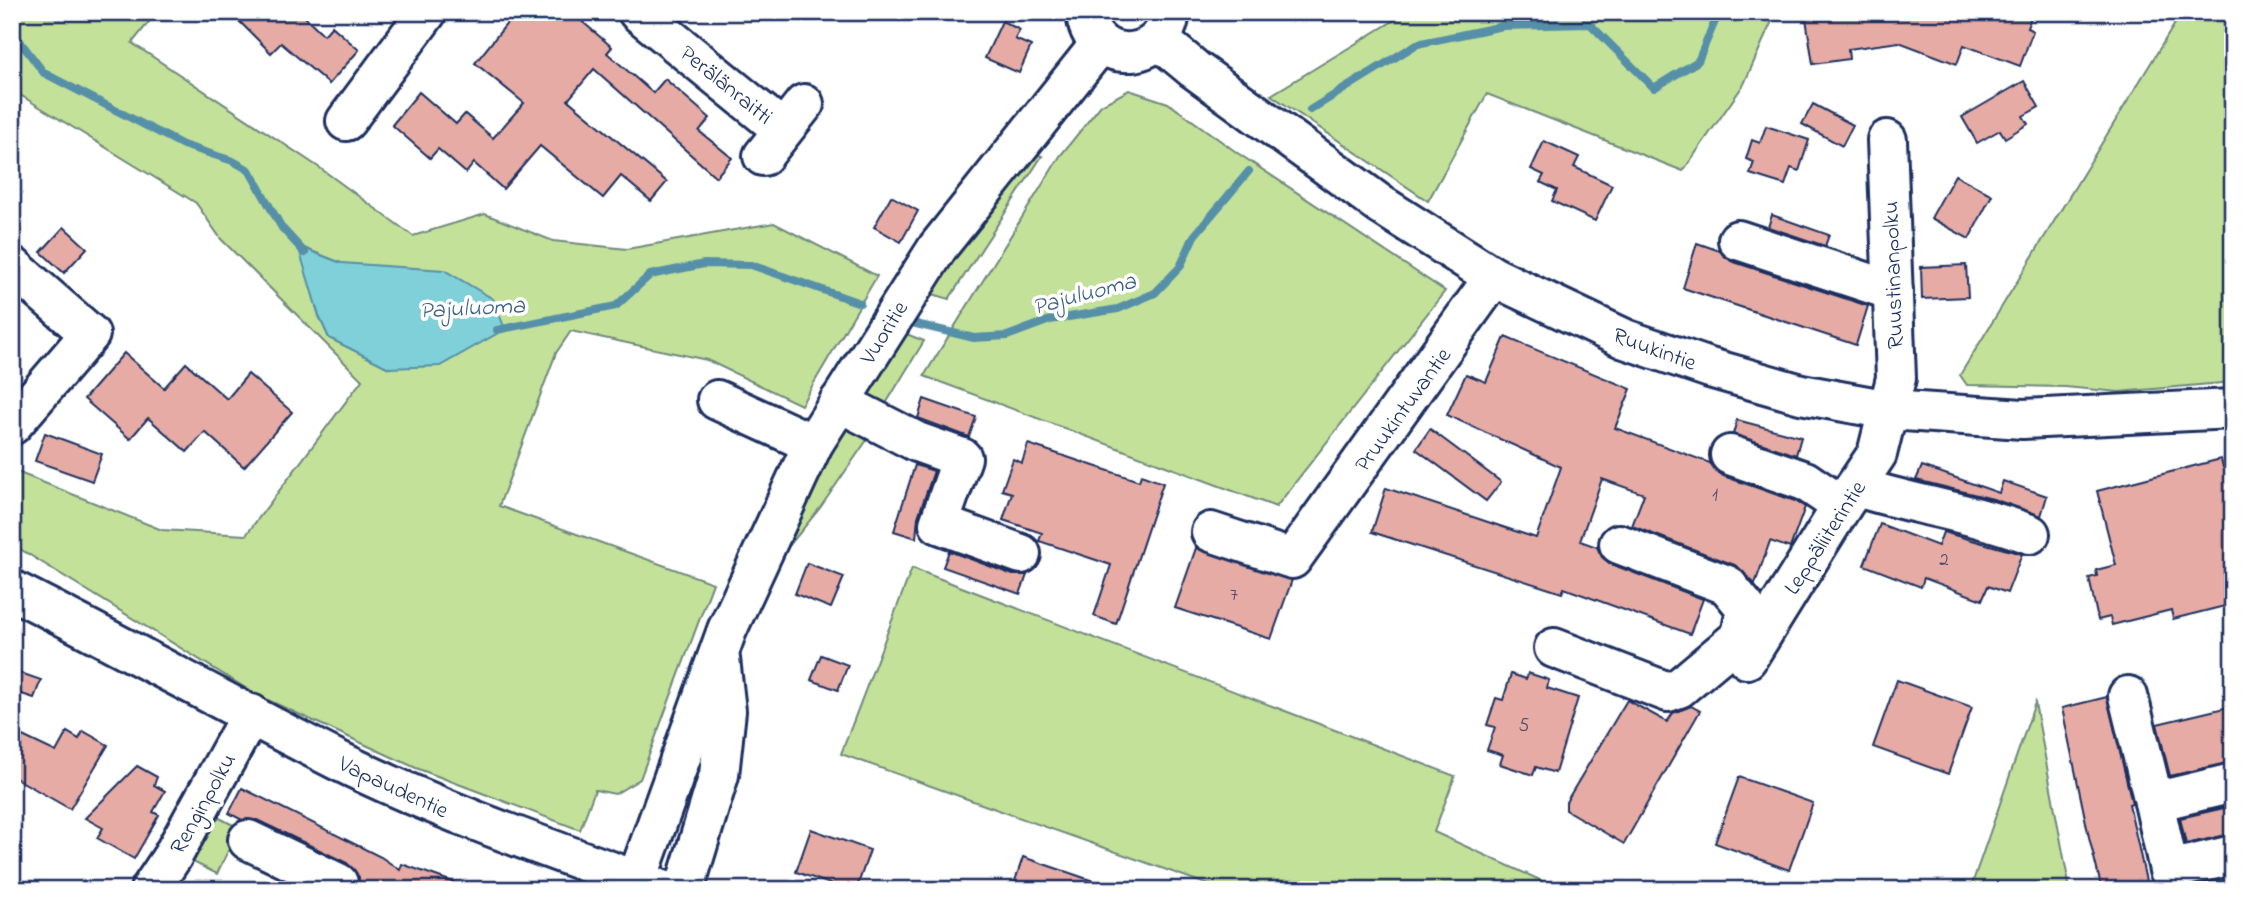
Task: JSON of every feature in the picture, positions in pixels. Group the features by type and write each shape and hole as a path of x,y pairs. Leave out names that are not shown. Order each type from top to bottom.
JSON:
{"street":[{"path":"346,121 427,12"},
{"name":"Perälänraitti","path":"638,12 784,130"},
{"path":"1093,28 1124,54 1149,48 1164,26"},
{"name":"Ruukintie","path":"1164,26 1194,69 1381,205 1494,277 1625,339 1710,369 1801,394 1889,410 2023,419 2233,409"},
{"name":"Vuoritie","path":"655,887 719,653 755,565 813,444 938,247 1093,28"},
{"name":"Ruustinanpolku","path":"1887,139 1896,378 1889,410"},
{"path":"1738,240 1893,291"},
{"path":"12,266 90,334 12,425"},
{"name":"Pruukintuvantie","path":"1211,532 1292,559 1494,277"},
{"path":"717,400 813,444"},
{"path":"839,402 917,442 961,458 939,524 1021,554"},
{"name":"Leppäliiterintie","path":"1554,649 1668,692 1748,647 1877,454 1889,410"},
{"path":"1730,455 1850,496 1908,503 1995,521 2030,534"},
{"path":"1619,544 1727,584 1746,608 1748,647"},
{"name":"Vapaudentie","path":"12,565 146,657"},
{"name":"Vapaudentie","path":"12,590 146,657 338,761 458,815 655,887"},
{"path":"2128,696 2171,880 2233,855"},
{"name":"Renginpolku","path":"150,890 172,857 251,714"},
{"path":"2154,802 2233,783"},
{"path":"248,840 338,883 334,890"}],"green space":[{"path":"12,12 157,12 132,43 320,168 413,236 485,214 553,241 627,249 774,223 877,276 801,405 707,360 571,331 556,353 499,506 713,583 640,779 615,794 595,790 580,830 416,768 257,695 12,544 12,470 162,530 246,535 362,380 221,239 196,203 12,90","holes":["299,246 341,263 365,267 389,368 329,338 319,316"]},
{"path":"1408,12 1776,12 1744,84 1683,171 1487,94 1428,201 1271,95"},
{"path":"2182,12 2233,12 2233,382 2119,392 2065,387 1967,385 1960,375"},
{"path":"1129,90 1168,103 1239,154 1445,291 1276,507 924,376 1060,156 1101,105"},
{"path":"1035,154 1042,156 949,299 926,292"},
{"path":"899,331 924,341 884,407 865,397"},
{"path":"849,425 869,437 820,508 789,546 781,547 808,490 843,428"},
{"path":"912,568 1455,776 1434,832 1562,890 1223,890 841,754"},
{"path":"2035,703 2070,890 1970,890"},
{"path":"206,811 239,828 217,874 183,857"}],"water":[{"path":"298,246 341,263 444,270 493,299 505,329 440,366 389,368 329,338 319,316"}],"building":[{"path":"230,12 300,12 324,35 332,26 359,50 329,84 281,43 271,53"},
{"path":"516,12 571,12 612,47 607,53 653,93 665,79 710,118 699,131 732,158 716,177 594,69 568,100 667,182 651,201 621,176 603,198 540,146 503,189 474,163 466,173 438,149 430,158 392,125 419,92 456,124 465,114 493,138 524,103 475,63"},
{"path":"1805,12 2033,12 2027,28 2033,31 2020,66 1964,45 1957,64 1899,42 1848,49 1849,59 1813,64"},
{"path":"1002,21 1020,30 1015,39 1031,46 1019,73 985,58"},
{"path":"2024,81 2039,107 2023,116 2028,124 2005,138 2000,130 1977,143 1962,117"},
{"path":"1813,104 1853,125 1842,146 1802,124"},
{"path":"1766,126 1809,140 1799,171 1791,168 1785,185 1750,174 1754,162 1746,159 1752,140 1760,143"},
{"path":"1544,141 1579,157 1574,167 1612,185 1595,221 1552,201 1557,190 1540,182 1544,175 1531,169"},
{"path":"1955,175 1992,195 1969,239 1931,218"},
{"path":"891,196 918,211 901,242 874,227"},
{"path":"1772,215 1829,235 1825,246 1768,227"},
{"path":"64,227 87,248 64,273 41,252"},
{"path":"1697,243 1720,251 1731,261 1868,306 1856,345 1683,288"},
{"path":"1966,265 1968,297 1922,299 1921,267"},
{"path":"1505,337 1631,389 1615,428 1710,463 1723,476 1805,507 1790,548 1770,541 1755,584 1735,565 1632,526 1644,494 1602,479 1580,541 1597,547 1602,557 1611,564 1703,599 1690,634 1564,588 1562,593 1372,532 1386,488 1536,538 1561,467 1447,415 1466,374 1486,382"},
{"path":"124,353 164,388 186,363 227,399 248,374 292,412 244,467 205,432 187,452 148,418 130,439 84,399"},
{"path":"924,399 976,417 969,437 918,418"},
{"path":"1737,420 1801,437 1796,455 1733,434"},
{"path":"1430,429 1501,482 1486,501 1416,449"},
{"path":"45,433 102,454 92,481 35,461"},
{"path":"1028,444 1139,481 1141,475 1163,483 1116,624 1094,616 1111,565 1039,541 1042,533 1003,520 1012,493 1002,490 1013,459 1022,463"},
{"path":"2221,459 2223,467 2233,465 2233,604 2173,619 2171,610 2112,625 2110,617 2098,620 2089,578 2097,576 2096,570 2116,565 2097,491"},
{"path":"915,465 934,471 918,517 916,538 894,531"},
{"path":"1922,466 1999,493 2003,481 2047,496 2041,516 1993,499 1916,480"},
{"path":"1880,524 1938,546 1943,532 2022,554 2007,593 1988,586 1982,600 1924,578 1921,587 1864,565"},
{"path":"1196,548 1292,580 1271,639 1175,608"},
{"path":"949,551 1013,575 1027,575 1020,594 943,567"},
{"path":"807,563 844,577 831,608 795,594"},
{"path":"821,655 848,665 838,690 811,680"},
{"path":"12,670 41,680 34,698 12,691"},
{"path":"1528,673 1549,680 1547,688 1578,698 1555,773 1536,767 1533,775 1500,764 1503,755 1487,750 1495,727 1487,725 1496,698 1503,700 1511,674 1526,679"},
{"path":"1897,680 1972,707 1948,774 1873,747"},
{"path":"2107,697 2132,803 2129,804 2148,890 2102,890 2089,837 2062,708"},
{"path":"1627,700 1667,722 1673,713 1691,706 1700,711 1624,844 1566,810 1566,802"},
{"path":"2233,706 2233,762 2170,776 2157,724"},
{"path":"12,731 56,752 67,732 79,739 83,731 108,745 70,809 12,776"},
{"path":"137,766 157,777 154,785 165,791 153,812 159,815 134,859 97,838 103,828 85,818"},
{"path":"1739,777 1813,803 1789,870 1715,843"},
{"path":"242,788 381,857 400,870 402,864 467,887 467,890 393,890 394,887 383,883 379,890 358,890 359,877 347,863 257,820 242,820 229,813"},
{"path":"2233,806 2233,834 2186,844 2180,818"},
{"path":"811,829 870,850 856,890 847,890 796,872"},
{"path":"1023,857 1108,886 1107,890 1012,890"}],"waterway":[{"name":"Pajuluoma","path":"1310,110 1417,44 1503,26 1590,24 1654,88 1698,61 1719,12"},
{"name":"Pajuluoma","path":"12,31 44,73 183,145 233,161 249,170 282,228 305,253"},
{"name":"Pajuluoma","path":"912,323 974,338 1007,336 1050,320 1118,309 1155,293 1180,267 1194,236 1249,171"},
{"name":"Pajuluoma","path":"497,330 616,306 650,275 704,264 751,265 860,303"}]}
